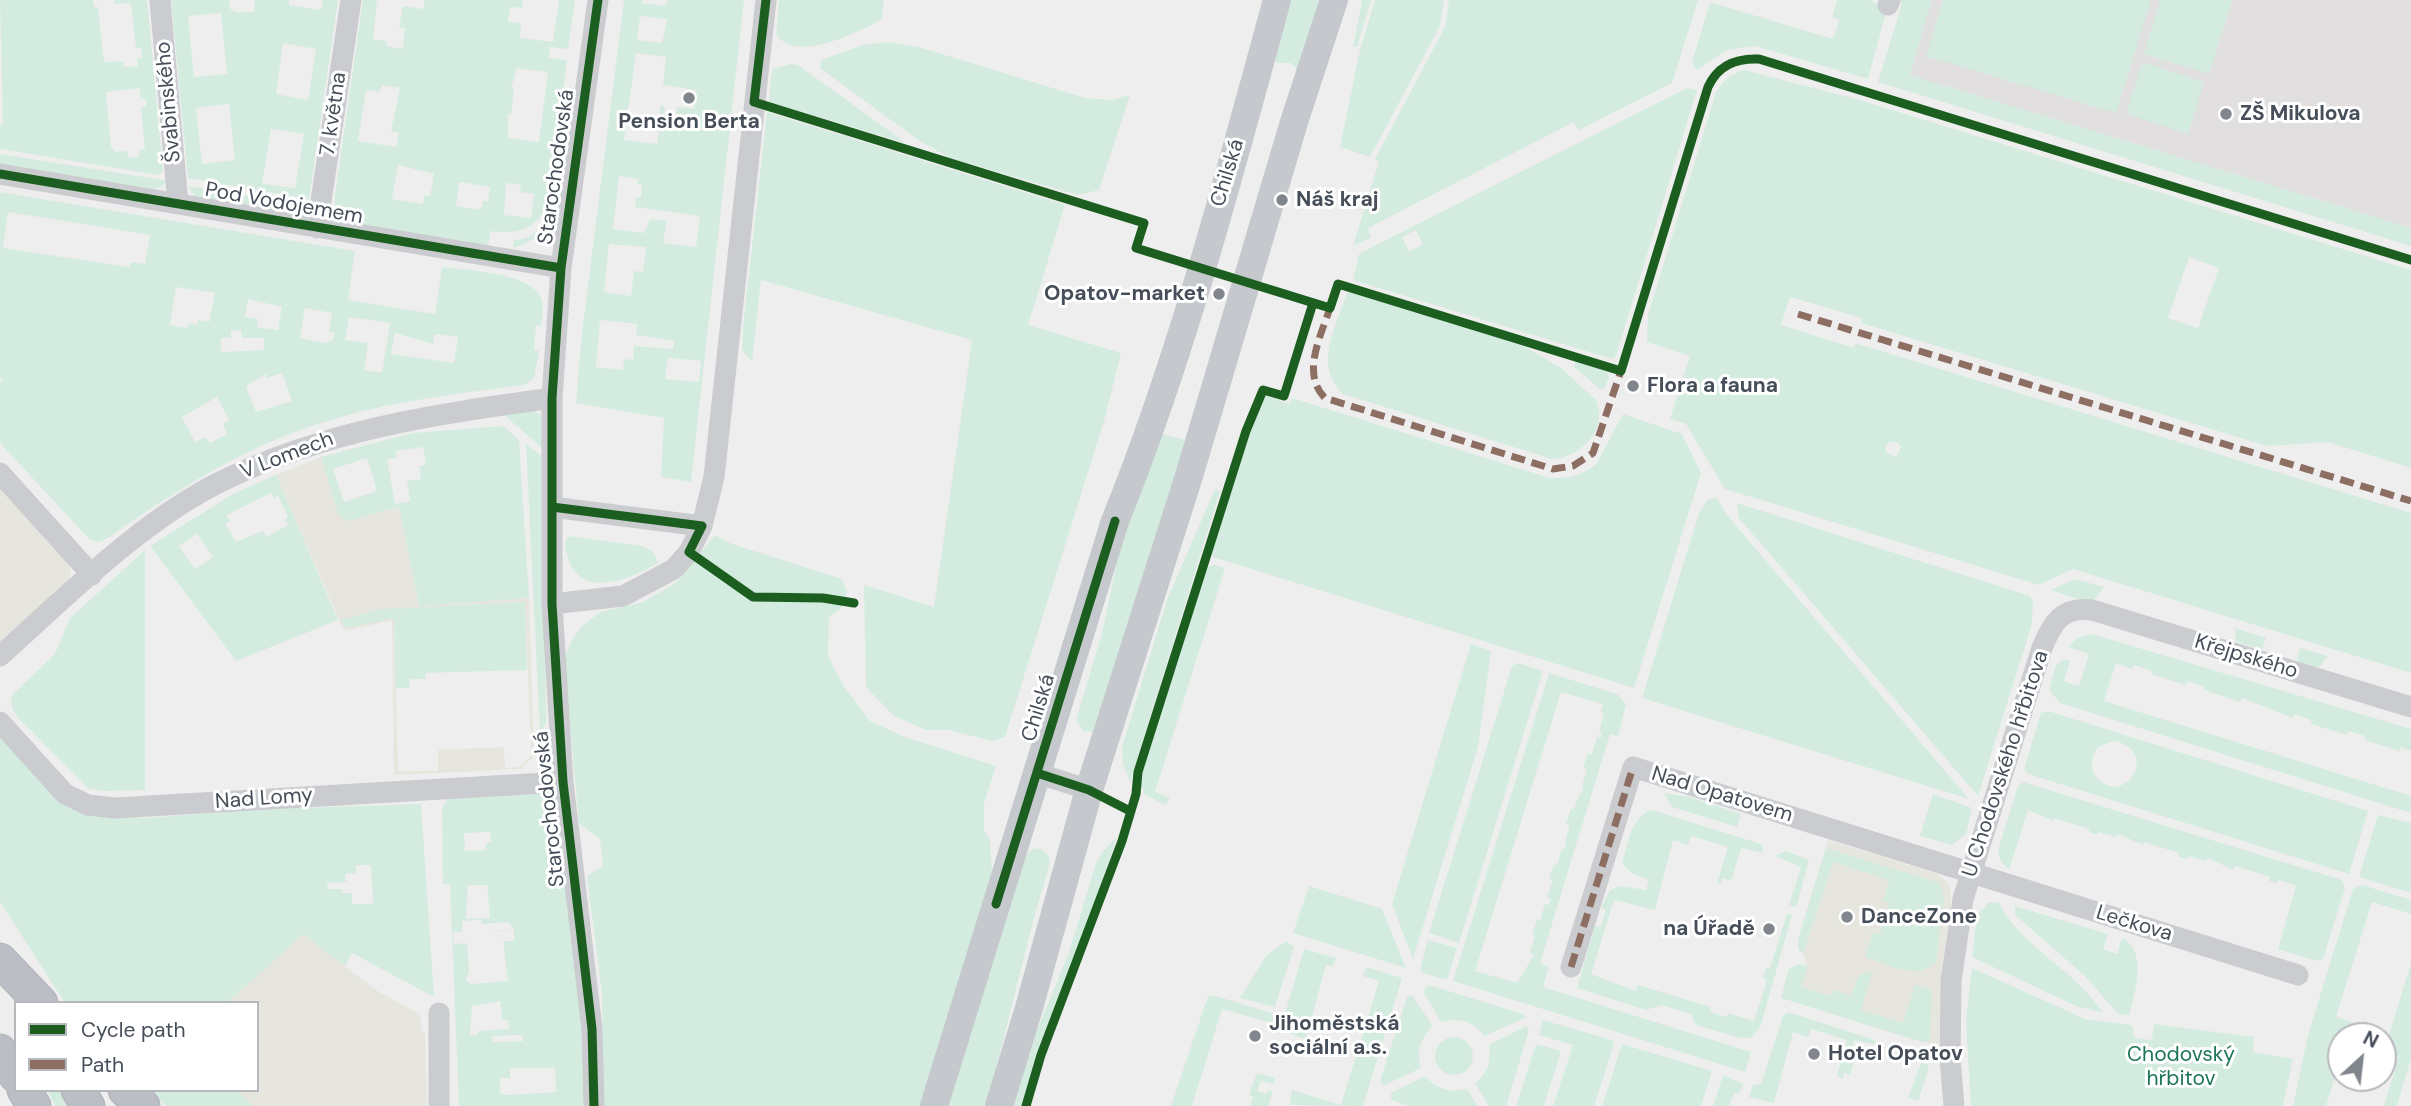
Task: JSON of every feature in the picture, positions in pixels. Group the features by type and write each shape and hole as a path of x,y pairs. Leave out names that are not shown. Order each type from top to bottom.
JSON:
{"highway":[{"path":"0,961 23,1001"},
{"path":"0,961 39,1001"},
{"path":"0,1051 14,1073"},
{"path":"127,1092 144,1106"}],"main road":[{"name":"Chilská","path":"934,1106 1115,521 1143,453 1171,363 1277,0"},
{"path":"999,1106 1030,1008 1089,790 1189,476 1294,122 1334,0"}],"street":[{"name":"Švabinského","path":"160,0 178,204"},
{"name":"7. května","path":"317,228 351,0"},
{"name":"Starochodovská","path":"594,1106 592,1029 563,782 552,604 552,398 561,268 598,0"},
{"path":"552,604 623,596 674,569 688,552 702,526 714,477 765,0"},
{"name":"Pod Vodojemem","path":"0,174 561,268"},
{"name":"V Lomech","path":"0,656 133,539 219,483 324,439 451,412 552,398"},
{"path":"0,473 92,575"},
{"path":"552,507 702,526"},
{"name":"Křejpského","path":"2081,609 2411,707"},
{"name":"U Chodovského hřbitova","path":"1954,1106 1950,1058 1951,981 1963,899 2050,628 2064,613 2081,609"},
{"name":"Nad Lomy","path":"0,722 65,794 89,805 115,808 563,782"},
{"name":"Nad Opatovem","path":"1571,967 1633,767 1971,872"},
{"path":"1037,773 1089,790"},
{"name":"Lečkova","path":"1971,872 2298,975"},
{"path":"439,1013 439,1106"}],"shaded area":[{"name":"ZŠ Mikulova","path":"1932,0 2411,0 2411,228 1909,75"},
{"path":"321,457 340,516 349,521 399,507 419,606 529,598 534,756 521,769 394,775 392,620 344,631 276,475","holes":["525,602 531,755 520,766 505,768 504,747 438,750 438,771 398,771 394,618 382,609"]},
{"path":"0,486 69,563 71,572 67,586 0,647"},
{"path":"1828,840 1938,874 1950,885 1951,907 1941,975 1939,1047 1857,1022 1861,1006 1801,987 1807,966 1803,954 1809,937 1800,933"},
{"path":"303,934 379,992 420,1014 422,1031 425,1031 427,1106 253,1106 239,1092 259,1092 259,1001 229,1001"}],"green space":[{"path":"0,0 93,0 94,7 98,7 104,62 123,61 124,67 138,66 137,59 142,58 141,48 136,48 131,3 114,4 114,0 147,0 163,172 159,175 0,149 0,125 3,124","holes":["139,88 141,99 146,99 146,106 141,107 145,149 139,150 139,157 128,158 127,151 115,152 111,147 106,92"]},
{"path":"171,0 229,0 230,9 236,12 254,12 255,0 289,0 289,5 321,10 323,0 338,0 309,199 188,178","holes":["221,13 227,74 194,77 188,16","283,43 316,49 308,100 276,94","229,104 235,160 202,164 196,108","271,129 304,134 295,188 262,184"]},
{"path":"363,0 377,0 373,39 387,41 387,46 403,49 405,28 399,27 403,6 423,9 425,0 523,0 522,8 510,7 508,22 521,23 520,38 553,42 559,0 575,0 568,49 550,47 549,58 567,60 550,196 536,222 512,232 491,231 488,246 342,222 335,218 335,195","holes":["517,68 548,72 539,142 508,138 508,114 511,114 514,89 511,88","382,85 400,88 391,131 399,133 396,147 358,141 366,90 380,92","398,165 434,174 430,196 424,195 423,204 392,199","459,182 490,187 488,201 483,201 481,210 456,206","506,183 521,185 520,192 534,194 531,218 504,215"]},
{"path":"624,0 642,0 642,3 664,6 668,0 744,0 691,482 661,477 664,418 576,403 581,341","holes":["640,16 667,19 662,43 637,40","636,53 666,57 663,85 696,90 694,109 677,107 675,128 663,126 665,106 660,105 659,119 653,118 651,129 659,131 657,144 624,140","619,176 638,179 637,184 642,185 641,197 636,197 635,207 700,216 696,247 663,243 667,221 650,219 644,233 613,229","609,244 646,247 643,272 634,271 631,296 604,292","600,320 637,324 636,335 674,341 673,349 634,346 633,360 624,359 623,370 596,367","668,358 701,361 699,382 665,379"]},
{"path":"779,0 884,0 882,18 874,24 824,44 797,46 786,43 776,35"},
{"path":"1287,0 1325,0 1298,70 1291,63 1276,63 1275,41"},
{"path":"1362,0 1371,0 1357,47 1353,47"},
{"path":"1375,0 1444,0 1440,26 1370,157 1340,147 1360,50"},
{"path":"1449,0 1698,0 1672,83 1579,130 1574,122 1368,228 1371,238 1353,246 1379,161 1375,159 1445,27"},
{"path":"1837,0 1869,0 1887,9 1868,79 1755,46 1727,50 1697,70 1692,62 1710,2 1833,39 1839,20 1832,17"},
{"path":"1899,0 1932,0 1910,75 2411,228 2411,246 1878,82 1902,4"},
{"path":"1943,0 2151,0 2116,113 1926,56"},
{"path":"2160,0 2232,0 2209,74 2144,54"},
{"path":"888,42 919,47 1085,98 1112,100 1130,95 1099,190 1078,195 950,158 918,140 820,68 821,60 863,45"},
{"path":"2142,62 2204,82 2188,134 2126,114"},
{"path":"798,65 906,143 769,102 772,69"},
{"path":"1744,70 1863,101 2411,270 2411,468 2328,442 2267,446 1861,323 1862,318 1790,297 1781,325 1854,348 1855,343 2411,513 2411,673 2073,569 2039,585 1725,489 1686,424 1670,419 1690,356 1647,342 1648,315 1716,92 1728,77","holes":["2189,257 2219,268 2198,328 2168,318","1890,442 1897,442 1901,447 1896,457 1886,453 1886,446"]},
{"path":"1687,88 1697,90 1616,356 1612,359 1353,280 1359,254","holes":["1416,230 1423,245 1409,251 1402,237"]},
{"path":"767,112 1065,205 1028,325 1121,353 1104,421 1005,737 992,741 949,730 926,730 894,716 866,687 864,585 934,607 972,340 761,280 752,362 742,350"},
{"path":"0,154 169,181 155,190 0,165"},
{"path":"188,186 306,205 303,209 296,209 295,214 195,196"},
{"path":"557,190 564,192 558,213 548,228 533,240 513,248 514,240 532,235 544,224"},
{"path":"0,192 355,251 348,300 435,314 442,267 512,278 535,290 543,304 541,326 536,325 534,350 539,351 534,378 524,385 388,406 309,427 229,462 99,542 90,540 0,443 0,383 3,381 0,377","holes":["8,212 150,235 145,264 131,262 129,267 3,248","176,287 215,293 209,322 198,320 197,325 188,323 187,328 170,325","248,299 282,307 278,330 257,327 258,319 245,317","305,308 332,313 329,332 335,333 333,340 326,343 300,338","349,317 390,323 382,373 364,370 368,343 345,340","241,330 242,338 264,338 264,350 221,352 221,338 231,338 231,331","395,333 433,344 435,334 458,337 454,363 391,354","282,373 292,401 256,412 246,386 266,374 267,378","217,397 229,420 223,424 227,434 210,443 206,437 195,442 182,417"]},
{"path":"1352,292 1524,346 1561,368 1596,400 1599,422 1595,432 1582,448 1573,454 1552,459 1343,394 1329,371 1328,358 1333,332 1347,293"},
{"path":"1576,362 1606,371 1609,376 1605,388 1600,389 1574,367"},
{"path":"1263,395 1290,404 1292,398 1550,478 1575,476 1597,463 1623,414 1682,434 1701,473 1634,688 1213,557 1210,552"},
{"path":"533,411 542,415 542,448 501,412"},
{"path":"503,426 519,440 529,598 419,606 399,507 349,521 339,516 321,457 413,433","holes":["423,447 426,465 419,466 421,479 407,481 410,501 395,504 387,459 397,458 396,451","367,458 377,491 344,502 333,469"]},
{"path":"1155,432 1185,440 1188,449 1096,732 1083,731 1076,720 1102,633 1124,530"},
{"path":"526,444 543,457 546,722 540,732"},
{"path":"276,475 338,620 236,661 150,546 231,495","holes":["271,493 274,498 278,496 288,517 285,520 288,525 266,537 263,531 236,542 225,524 230,521 227,515","197,534 213,557 195,569 179,546"]},
{"path":"1215,489 1220,491 1130,782 1123,764 1122,747 1167,600"},
{"path":"1716,497 1727,515 1969,799 1642,698 1699,513 1707,500"},
{"path":"1737,503 2030,596 2033,602 2032,624 1978,796 1738,517"},
{"path":"715,535 732,544 842,579 847,591 842,608 829,617 828,656 844,687 870,721 905,737 996,766 984,804 984,830 990,840 992,874 921,1106 603,1106 602,994 587,876 603,866 600,839 579,823 564,658 573,638 583,625 601,612 643,602 677,582"},
{"path":"569,536 642,546 653,551 658,563 644,571 614,581 600,583 587,580 576,573 569,560 565,541"},
{"path":"145,550 145,790 102,791 88,788 17,717 12,708 11,696 55,654 70,618"},
{"path":"1215,565 1225,568 1155,792 1170,798 1166,805 1145,795 1139,781 1206,567"},
{"path":"2075,579 2104,587 2094,600 2084,601 2051,590"},
{"path":"525,602 527,670 426,673 425,679 410,679 409,688 396,688 394,618 346,628 340,620 382,609"},
{"path":"2235,628 2266,638 2262,650 2236,641"},
{"path":"2092,634 2411,729 2411,751 2401,747 2400,751 2364,740 2365,736 2348,731 2347,735 2311,724 2311,720 2295,714 2293,718 2242,698 2240,702 2204,690 2205,687 2188,681 2186,685 2151,674 2152,671 2134,665 2132,669 2116,663 2104,701 2411,796 2411,813 2060,703 2049,690 2056,665 2062,660 2070,660 2064,681 2079,686 2089,654 2068,647 2077,638"},
{"path":"1471,644 1491,651 1478,747 1413,959 1392,904"},
{"path":"2300,648 2328,656 2319,668 2297,661"},
{"path":"1518,663 1543,671 1459,943 1429,933 1512,666"},
{"path":"1549,673 1617,694 1626,704 1618,737 1610,734 1540,963 1549,967 1543,987 1751,1052 1745,1072 1453,981","holes":["1561,692 1603,704 1601,712 1604,714 1599,731 1602,732 1600,738 1597,737 1592,754 1588,753 1583,768 1587,769 1582,786 1584,790 1580,793 1574,809 1571,809 1566,824 1570,825 1565,842 1567,847 1562,849 1557,865 1554,864 1549,879 1553,880 1547,897 1551,899 1549,905 1545,904 1532,935 1535,936 1530,953 1534,955 1517,983 1475,971"]},
{"path":"2048,711 2368,811 2349,874 2028,774 2024,769 2041,713","holes":["2113,741 2123,744 2135,755 2136,770 2125,783 2116,787 2108,785 2094,773 2094,754 2098,747"]},
{"path":"0,735 106,816 145,818 267,809 421,804 434,997 352,953 345,966 303,934 229,1001 64,1001 0,902","holes":["356,865 371,865 373,904 352,904 352,893 342,893 342,889 328,889 327,883 346,882 345,874 356,873"]},
{"path":"2023,782 2342,880 2345,888 2323,959 2317,961 2278,949 2296,886 2279,880 2277,883 2269,881 2270,877 2235,866 2233,870 2208,858 2206,861 2188,856 2187,859 2179,857 2179,853 2144,842 2143,845 2118,834 2116,837 2098,832 2097,835 2089,832 2089,829 2054,818 2053,821 2028,810 2009,870 2000,860 1998,850 2018,786"},
{"path":"542,793 555,798 581,986 585,1106 459,1106 450,884 443,884 442,808 448,799","holes":["490,832 491,842 486,843 486,850 465,851 464,833","468,885 487,885 490,918 466,919","481,920 482,924 508,922 515,929 482,932 514,930 514,941 503,941 508,981 470,984 466,980 469,971 467,943 454,944 453,933 462,932 462,921","500,1001 502,1020 508,1020 509,1029 478,1031 478,1035 470,1035 472,1006","522,1035 523,1041 493,1042 492,1036","510,1068 555,1068 556,1092 504,1095 500,1092 500,1078 510,1078"]},
{"path":"1664,793 1689,797 1741,814 1737,827 1672,807"},
{"path":"1933,794 1972,808 1966,834 1952,845 1920,836"},
{"path":"1652,810 1761,844 1764,853 1741,848 1731,881 1723,878 1720,884 1717,883 1728,847 1691,836 1688,845 1673,840 1655,910 1614,900 1591,974 1635,991 1638,985 1711,1007 1710,1012 1727,1017 1728,1013 1754,1021 1767,980 1763,978 1766,968 1770,968 1787,913 1792,915 1760,1028 1750,1038 1740,1038 1696,1025 1691,1014 1662,1005 1646,1010 1577,988 1595,926 1601,927 1606,910 1601,908 1610,890 1620,886 1646,890 1649,880 1631,873 1622,863 1635,824 1645,813"},
{"path":"2378,815 2411,823 2411,893 2359,877"},
{"path":"1117,837 1023,1106 1011,1106 1028,1052 1068,955 1096,864 1103,851"},
{"path":"1035,848 1047,854 1049,867 985,1106 947,1106 1026,854"},
{"path":"1826,848 1940,883 1944,897 1936,962 1920,971 1911,971 1865,957 1873,932 1880,934 1889,903 1883,901 1889,880 1833,862 1803,954 1800,952 1798,939"},
{"path":"1786,851 1809,860 1797,905 1794,907 1789,905 1801,867 1775,856"},
{"path":"2362,885 2411,900 2411,914 2372,902 2336,1017 2352,1022 2327,1022 2327,1092 2330,1092 2326,1106 2293,1106 2308,1035 2353,889"},
{"path":"1309,886 1382,909 1406,968 1293,933"},
{"path":"1999,902 2020,932 2078,984 2103,1013 2076,1006 1972,957 1977,916 1988,903"},
{"path":"2015,906 2108,934 2103,949 2117,954 2122,938 2130,944 2135,952 2138,973 2129,1015 2118,1014 2085,976 2015,915"},
{"path":"1428,940 1457,948 1447,980 1423,973 1420,969"},
{"path":"1286,941 1294,947 1275,1007 1240,998 1266,956"},
{"path":"1304,949 1336,958 1333,966 1326,965 1306,1039 1289,1033 1290,1028 1222,1009 1192,1106 1171,1106 1208,996 1216,996 1284,1017"},
{"path":"2411,963 2411,1058 2397,1106 2384,1106 2388,1092 2397,1092 2399,1057 2397,1022 2393,1022"},
{"path":"1800,964 1808,966 1801,987 1830,996 1833,990 1851,996 1859,975 1873,971 1861,1010 1903,1023 1915,985 1932,990 1930,1040 1922,1042 1781,998 1789,968"},
{"path":"1366,967 1402,978 1363,1106 1290,1105 1292,1090 1341,1105 1379,981 1363,976"},
{"name":"Chodovský hřbitov","path":"1972,968 2085,1019 2130,1025 2133,1027 2134,1038 2152,1040 2154,1024 2254,1037 2253,1052 2293,1059 2283,1106 1971,1106 1966,1020"},
{"path":"1429,985 1527,1017 1484,1036 1465,1021 1441,1022 1423,991"},
{"path":"1412,995 1433,1026 1420,1046 1421,1068 1383,1086 1380,1081 1407,997"},
{"path":"1788,1012 1875,1040 1877,1045 1854,1040 1851,1052 1856,1056 1850,1075 1844,1072 1843,1079 1837,1076 1847,1040 1811,1029 1808,1037 1793,1032 1774,1103 1749,1097 1753,1085 1761,1084 1783,1016"},
{"path":"1543,1020 1612,1040 1614,1044 1594,1106 1553,1106 1573,1045 1539,1035"},
{"path":"1526,1026 1529,1030 1506,1106 1489,1106 1475,1084 1488,1067 1489,1045"},
{"path":"1454,1037 1468,1042 1473,1056 1468,1070 1454,1075 1440,1070 1435,1056 1440,1042"},
{"path":"1536,1044 1561,1051 1544,1106 1516,1106"},
{"path":"1622,1044 1712,1071 1701,1106 1602,1106"},
{"path":"1904,1049 1919,1053 1929,1068 1918,1101 1908,1098 1922,1060 1900,1051"},
{"path":"1257,1073 1275,1078 1273,1084 1261,1081 1257,1091 1266,1094 1268,1090 1273,1091 1268,1106 1250,1106 1253,1097 1249,1095"},
{"path":"1723,1075 1743,1084 1739,1094 1734,1093 1729,1106 1713,1106"},
{"path":"1425,1076 1444,1089 1467,1089 1478,1106 1410,1106 1391,1100 1391,1093"},
{"path":"48,1092 61,1092 69,1106 56,1106"},
{"path":"148,1092 239,1092 253,1106 167,1106"}],"marked path":[{"path":"1331,305 1315,353 1314,365 1314,377 1325,398 1553,469 1573,466 1593,453 1623,365"},
{"path":"1798,314 2411,501"},
{"path":"1571,967 1633,767"}],"cycle path":[{"path":"594,1106 592,1029 563,782 552,604 552,398 561,268 598,0"},
{"path":"766,0 754,102 1144,223 1136,248 1330,308 1338,284 1621,371 1708,87 1722,68 1743,60 1759,59 2411,260"},
{"path":"0,174 561,268"},
{"path":"1026,1106 1041,1055 1122,841 1136,794 1138,772 1246,431 1263,390 1284,396 1313,303"},
{"path":"552,507 702,526 689,552 753,597 823,598 854,603"},
{"path":"996,904 1115,521"},
{"path":"1037,773 1089,790 1130,811"}],"place":[{"name":"Pension Berta","path":"689,98"},
{"name":"ZŠ Mikulova","path":"2226,114"},
{"name":"Náš kraj","path":"1282,200"},
{"name":"Opatov-market","path":"1219,294"},
{"name":"Flora a fauna","path":"1633,386"},
{"name":"DanceZone","path":"1847,917"},
{"name":"na Úřadě","path":"1769,929"},
{"name":"Jihoměstská sociální a.s.","path":"1255,1036"},
{"name":"Hotel Opatov","path":"1814,1054"}]}
